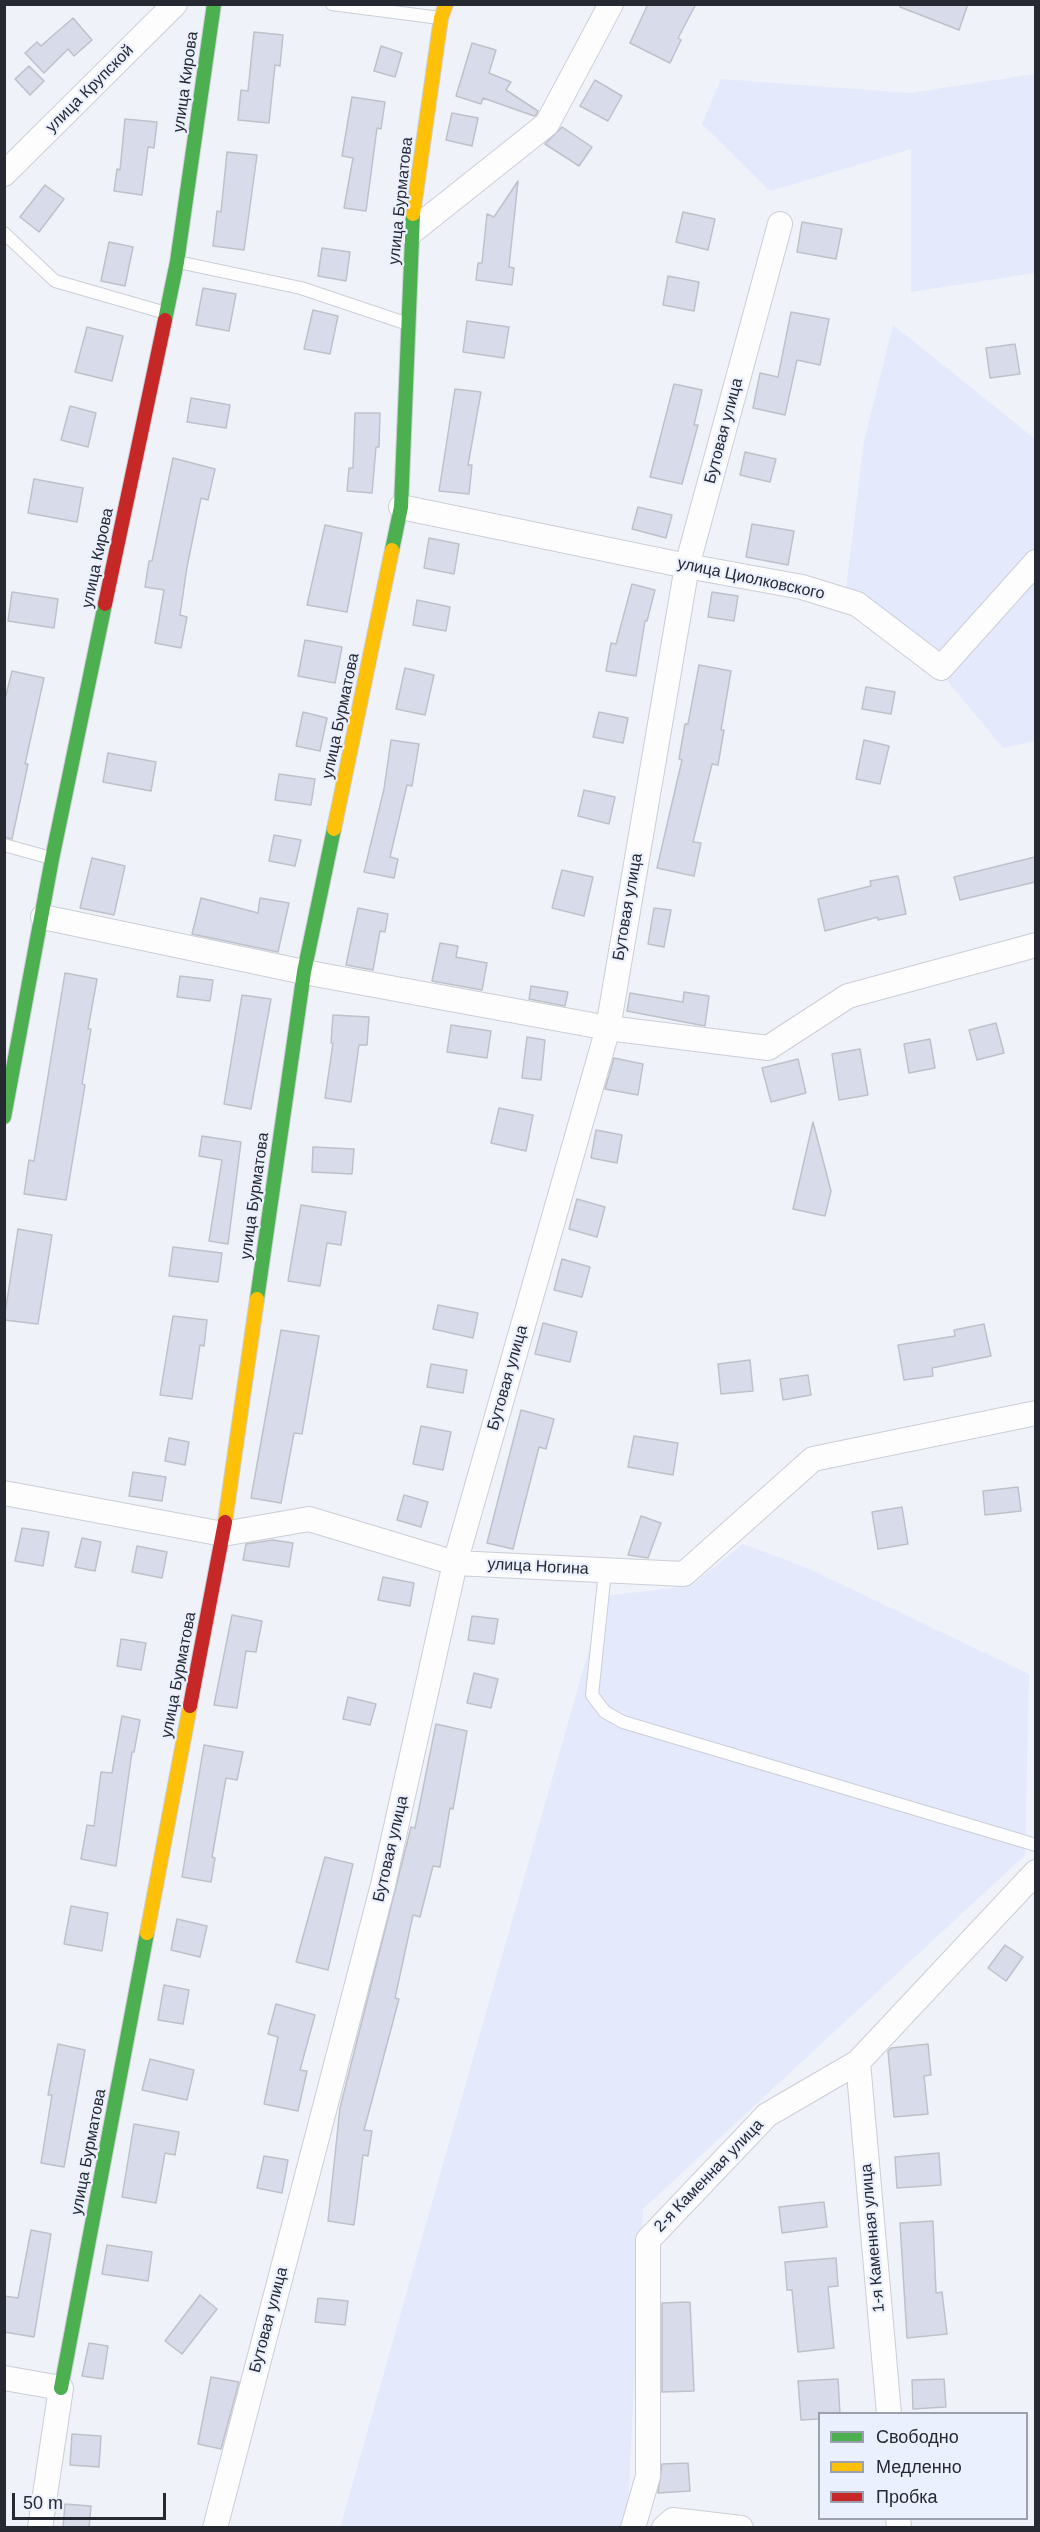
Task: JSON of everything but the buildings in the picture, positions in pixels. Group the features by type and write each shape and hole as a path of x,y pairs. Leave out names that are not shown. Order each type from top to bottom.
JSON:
{"street":[{"name":"улица Крупской","path":"4,174 175,4"},
{"name":"улица Кирова","path":"4,1117 52,859 177,262 214,4"},
{"path":"410,233 547,124 611,4"},
{"name":"улица Бурматова","path":"61,2388 223,1534 304,972 401,507 410,233 443,11"},
{"name":"Бутовая улица","path":"215,2528 383,1885 455,1563 608,1028 687,566 780,224"},
{"name":"улица Циолковского","path":"401,507 687,566 802,587 857,604 941,668 1035,562"},
{"path":"43,917 304,972 608,1028 768,1048 848,996 1035,945"},
{"name":"улица Ногина","path":"4,1492 223,1534 309,1519 455,1563 684,1574 813,1460 1035,1413"},
{"name":"2-я Каменная улица","path":"633,2528 648,2476 648,2240 767,2115 858,2062 1035,1872"},
{"name":"1-я Каменная улица","path":"858,2062 889,2412"},
{"path":"4,2378 61,2388 40,2528"},
{"path":"664,2528 673,2520 741,2528"}],"lane":[{"path":"332,4 443,11"},
{"path":"4,233 55,281 166,313"},
{"path":"177,262 301,288 407,324"},
{"path":"4,845 52,859"},
{"path":"605,1570 592,1695 605,1712 623,1722 1035,1845"}],"shaded area":[{"path":"1035,74 1035,273 911,292 911,149 770,191 702,124 721,79 909,93"},
{"path":"893,325 1035,439 1035,741 1003,748 940,672 845,597 864,441"},
{"path":"743,1544 805,1567 1029,1674 1025,1855 643,2209 627,2525 622,2528 340,2528 604,1596 691,1586"}],"traffic: fast":[{"path":"165,320 177,262 214,4"},
{"path":"392,550 401,507 413,214"},
{"path":"4,1117 52,859 105,604"},
{"path":"257,1299 304,972 334,829"},
{"path":"61,2388 147,1933"}],"traffic: slow":[{"path":"413,214 441,18 446,4"},
{"path":"334,829 392,550"},
{"path":"225,1522 257,1299"},
{"path":"147,1933 190,1706"}],"traffic: jam":[{"path":"105,604 165,320"},
{"path":"190,1706 225,1522"}]}
